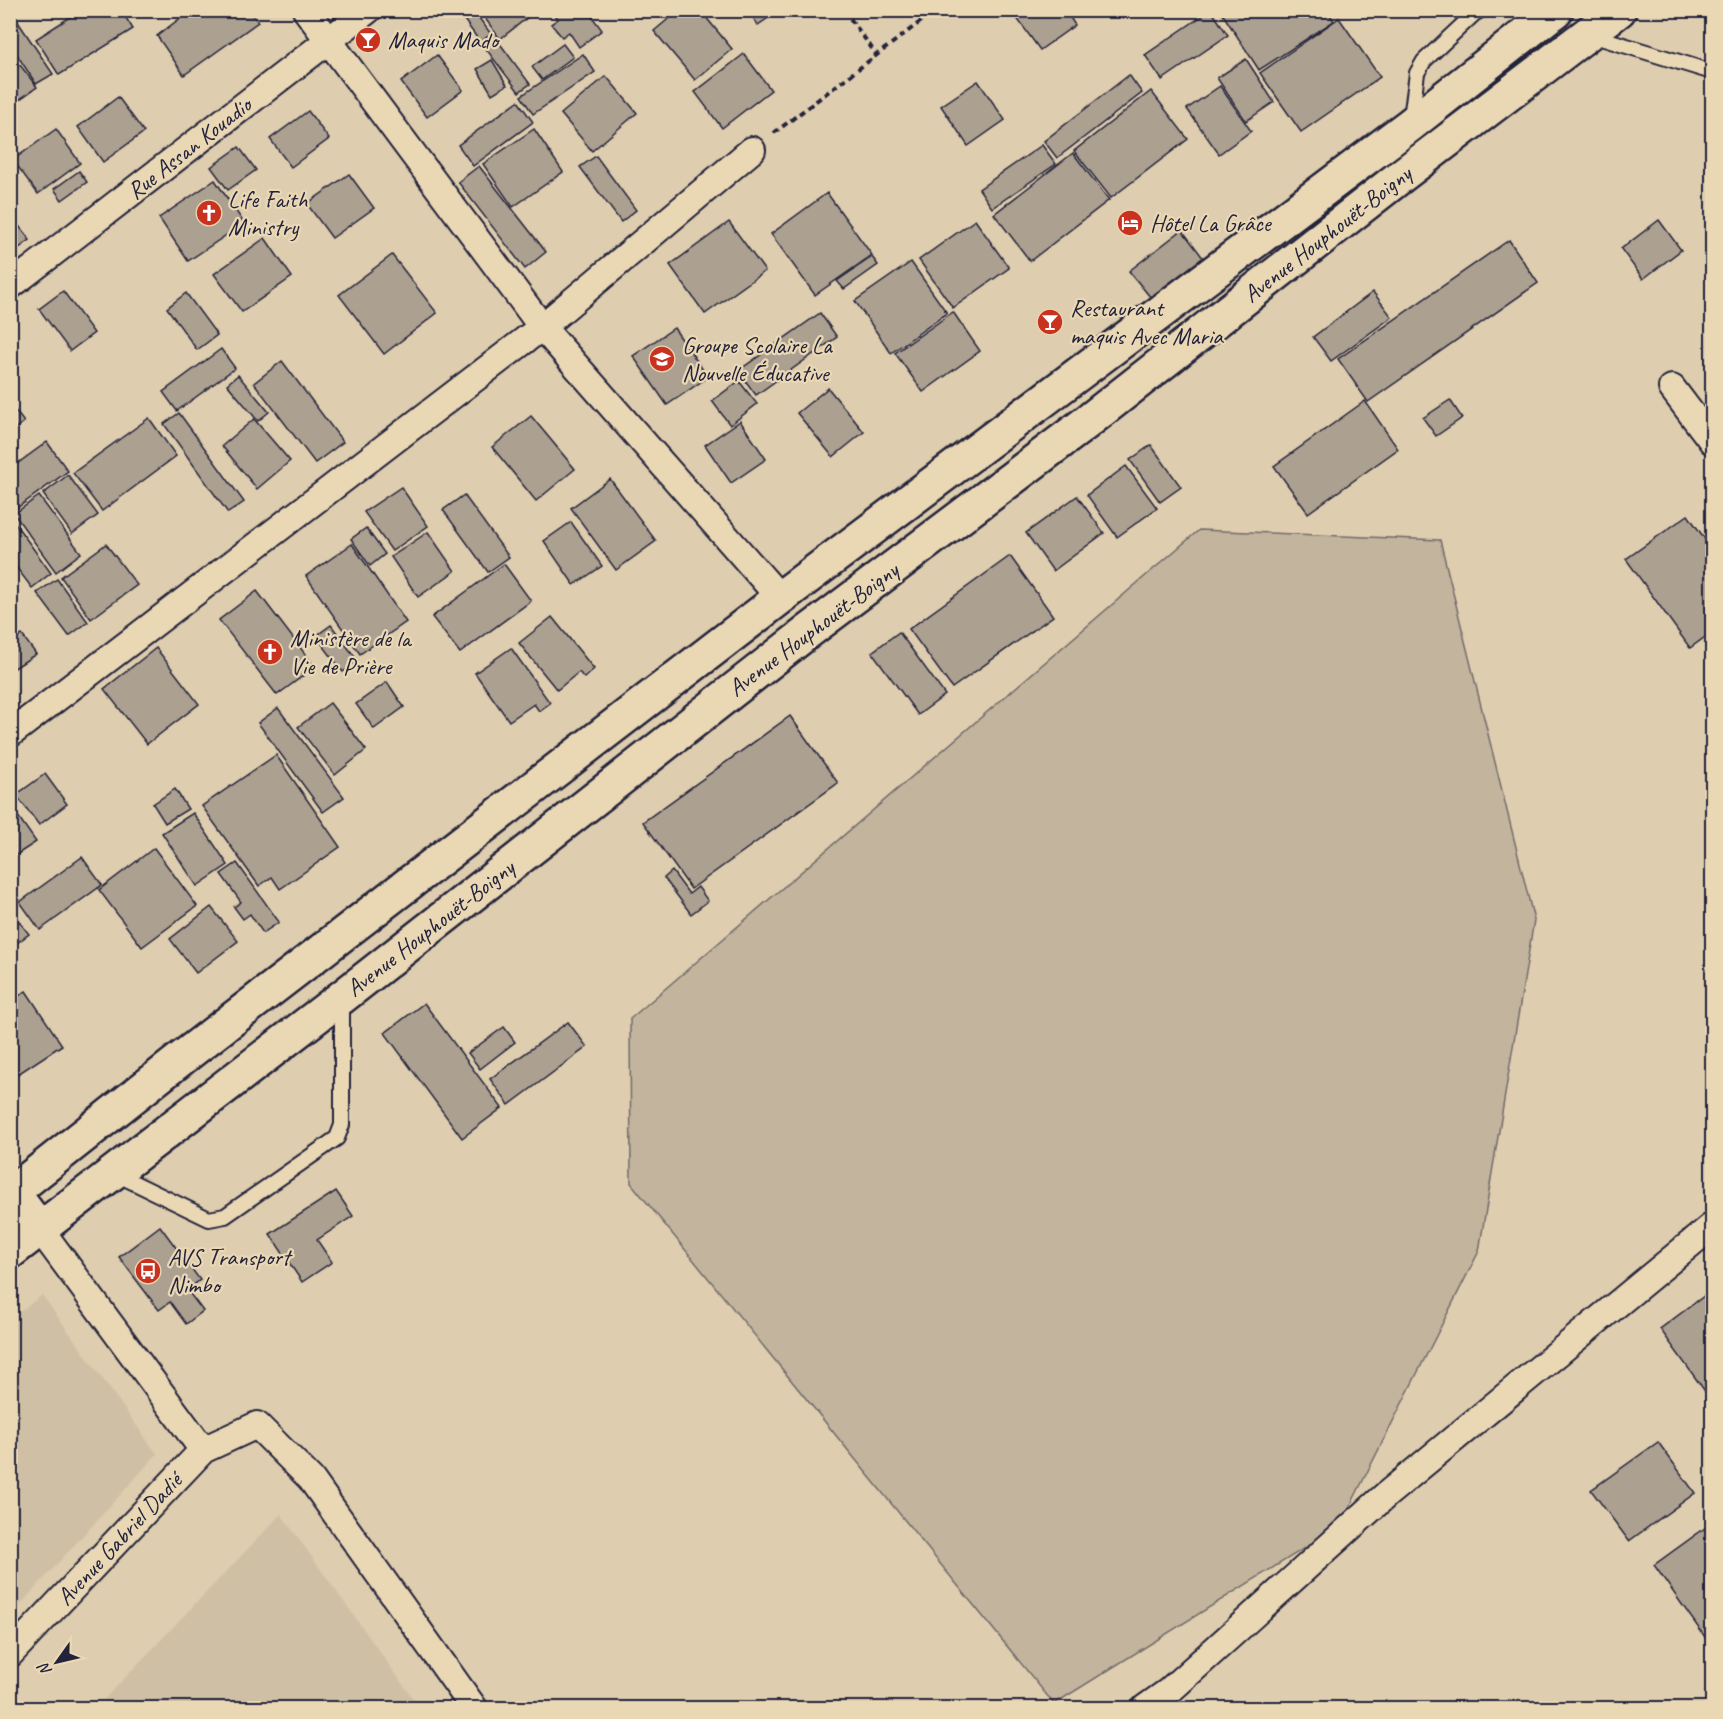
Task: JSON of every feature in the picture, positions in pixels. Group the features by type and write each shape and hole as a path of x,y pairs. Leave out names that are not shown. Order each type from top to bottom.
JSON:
{"main road":[{"name":"Avenue Houphouët-Boigny","path":"11,1192 191,1050 780,598 1410,125 1556,10"},
{"name":"Avenue Houphouët-Boigny","path":"10,1252 342,997 809,631 1087,422 1391,183 1619,10"},
{"path":"11,1192 40,1229"}],"street":[{"path":"306,10 542,327 780,598"},
{"name":"Rue Assan Kouadio","path":"10,286 368,10"},
{"path":"10,734 542,327 752,150"},
{"path":"1672,388 1713,441"},
{"path":"1145,1708 1169,1691 1386,1495 1713,1226"},
{"path":"40,1229 203,1450 257,1425 311,1479 474,1708"},
{"name":"Avenue Gabriel Dadié","path":"10,1654 203,1450"}],"lane":[{"path":"1410,125 1417,73 1424,61 1481,10"},
{"path":"1588,34 1713,72"},
{"path":"112,1172 209,1219 225,1216 337,1138 342,1125 342,997"}],"path":[{"path":"844,10 876,54"},
{"path":"752,150 936,10"}],"shaded area":[{"path":"1199,530 1440,540 1534,920 1479,1251 1340,1526 1054,1704 631,1183 630,1019"},
{"path":"42,1295 157,1454 11,1615 11,1319"},
{"path":"281,1514 420,1708 96,1708"}],"building":[{"path":"10,10 53,74 36,84 10,44"},
{"path":"81,10 121,10 133,29 59,75 36,39"},
{"path":"191,10 249,10 258,22 184,75 157,36"},
{"path":"457,10 473,10 491,34 480,42"},
{"path":"479,10 537,10 500,39"},
{"path":"552,10 587,10 602,30 579,47 569,32 562,37 551,24 558,19"},
{"path":"679,10 700,10 732,49 695,80 654,31"},
{"path":"748,10 780,10 758,25"},
{"path":"1011,10 1065,10 1075,25 1040,50"},
{"path":"1211,10 1228,35 1162,80 1145,55"},
{"path":"1220,10 1327,10 1334,21 1259,70"},
{"path":"1339,18 1380,77 1301,132 1260,73"},
{"path":"495,37 530,84 519,92 483,45"},
{"path":"563,44 573,57 542,80 532,67"},
{"path":"583,54 595,72 533,114 521,96"},
{"path":"744,54 771,90 722,128 695,92"},
{"path":"437,55 463,90 427,117 401,82"},
{"path":"1246,59 1274,102 1246,121 1217,78"},
{"path":"492,60 507,85 492,94 477,69"},
{"path":"20,65 37,87 10,106 10,72"},
{"path":"1129,75 1142,93 1057,158 1044,141"},
{"path":"606,76 637,113 592,151 561,114"},
{"path":"978,81 1005,120 968,146 941,106"},
{"path":"1220,86 1251,131 1219,154 1187,109"},
{"path":"1151,91 1188,139 1111,198 1074,151"},
{"path":"118,97 144,132 103,162 78,127"},
{"path":"518,101 533,122 473,166 458,145"},
{"path":"308,111 329,139 291,167 270,139"},
{"path":"56,129 80,163 38,194 13,160"},
{"path":"534,129 563,172 513,207 483,164"},
{"path":"1042,145 1056,164 992,208 979,189"},
{"path":"239,147 256,170 228,190 211,167"},
{"path":"1073,153 1109,200 1030,261 994,214"},
{"path":"596,156 636,210 621,222 580,167"},
{"path":"479,166 546,252 525,269 458,182"},
{"path":"79,171 87,182 62,200 54,189"},
{"path":"349,174 374,208 332,238 307,204"},
{"path":"215,180 244,223 188,261 159,218"},
{"path":"827,193 872,255 815,295 771,234"},
{"path":"975,220 1009,268 953,308 919,260"},
{"path":"1659,220 1681,250 1643,279 1621,249"},
{"path":"729,222 765,271 705,314 670,265"},
{"path":"19,226 30,240 15,251 10,245 10,232"},
{"path":"1182,230 1207,263 1155,303 1129,271"},
{"path":"265,238 292,277 242,312 214,274"},
{"path":"1509,240 1538,283 1368,402 1338,359"},
{"path":"392,255 437,313 384,354 339,295"},
{"path":"872,257 878,265 844,289 837,281"},
{"path":"911,262 947,313 891,353 855,301"},
{"path":"63,291 94,333 70,351 39,309"},
{"path":"1373,292 1392,317 1331,361 1313,337"},
{"path":"186,293 217,335 197,350 167,308"},
{"path":"953,312 980,351 923,392 895,353"},
{"path":"820,313 837,337 756,395 738,371"},
{"path":"674,328 708,377 667,405 633,356"},
{"path":"221,349 235,368 177,411 163,392"},
{"path":"282,361 343,442 315,463 254,383"},
{"path":"238,375 269,412 258,421 227,384"},
{"path":"739,381 757,404 730,425 712,401"},
{"path":"828,388 864,432 833,457 797,413"},
{"path":"1450,400 1462,418 1436,436 1423,418"},
{"path":"1365,401 1398,449 1308,513 1274,466"},
{"path":"10,404 24,422 10,432"},
{"path":"179,413 244,502 228,513 164,424"},
{"path":"531,416 575,469 536,501 492,447"},
{"path":"149,418 176,456 102,511 73,473"},
{"path":"254,419 290,461 257,489 222,446"},
{"path":"740,421 766,459 731,483 705,445"},
{"path":"47,442 68,471 10,513 10,469"},
{"path":"1151,445 1181,487 1160,502 1130,460"},
{"path":"1126,466 1157,508 1117,537 1087,495"},
{"path":"68,475 98,515 72,534 43,494"},
{"path":"610,479 656,541 616,570 571,508"},
{"path":"401,487 428,526 392,551 364,512"},
{"path":"464,495 509,557 488,572 443,510"},
{"path":"39,496 81,553 56,572 14,514"},
{"path":"1077,496 1104,533 1053,571 1026,533"},
{"path":"1688,515 1712,549 1712,632 1690,648 1626,559"},
{"path":"11,518 51,573 32,588 10,559"},
{"path":"571,522 602,566 574,585 544,541"},
{"path":"366,528 385,554 370,566 351,539"},
{"path":"428,532 455,571 418,597 391,557"},
{"path":"106,544 137,585 91,619 61,577"},
{"path":"352,544 406,622 360,654 306,576"},
{"path":"1010,556 1053,616 952,688 909,629"},
{"path":"504,564 531,601 460,653 432,617"},
{"path":"57,579 88,622 69,636 37,593"},
{"path":"257,591 315,667 277,695 219,620"},
{"path":"552,617 594,669 584,678 579,672 557,690 519,643"},
{"path":"331,625 358,661 343,672 316,636"},
{"path":"899,632 945,695 918,715 872,652"},
{"path":"22,635 36,654 10,671 10,642"},
{"path":"156,648 199,704 147,744 104,689"},
{"path":"511,648 550,703 539,711 534,704 509,721 475,673"},
{"path":"387,682 404,707 374,729 356,704"},
{"path":"330,703 366,750 335,775 298,727"},
{"path":"278,708 344,797 323,812 258,723"},
{"path":"790,716 838,783 691,889 643,822"},
{"path":"276,755 340,847 280,889 272,877 259,886 202,806"},
{"path":"45,774 67,804 39,825 16,795"},
{"path":"175,789 188,809 165,823 153,804"},
{"path":"15,812 36,842 10,859 10,815"},
{"path":"193,813 228,865 197,886 162,833"},
{"path":"154,848 197,906 142,947 99,890"},
{"path":"82,857 102,885 40,930 20,902"},
{"path":"237,863 279,922 263,933 250,914 243,919 234,907 241,902 221,874"},
{"path":"672,871 689,894 698,887 708,901 691,914 664,878"},
{"path":"211,907 238,941 196,973 170,939"},
{"path":"10,910 29,934 10,948"},
{"path":"26,991 62,1045 15,1076 10,1069 10,1002"},
{"path":"424,1003 502,1108 462,1138 385,1033"},
{"path":"568,1022 587,1047 509,1105 490,1079"},
{"path":"504,1027 515,1042 480,1069 468,1053"},
{"path":"336,1191 353,1216 317,1240 332,1262 302,1282 270,1234"},
{"path":"160,1226 200,1280 187,1290 203,1311 186,1324 170,1302 159,1310 119,1257"},
{"path":"1712,1290 1712,1401 1660,1329"},
{"path":"1658,1442 1695,1493 1629,1541 1591,1490"},
{"path":"1712,1523 1712,1647 1654,1565"}],"place":[{"name":"Maquis Mado","path":"368,40"},
{"name":"Life Faith Ministry","path":"209,213"},
{"name":"Hôtel La Grâce","path":"1130,223"},
{"name":"Restaurant maquis Avec Maria","path":"1050,322"},
{"name":"Groupe Scolaire La Nouvelle Éducative","path":"662,359"},
{"name":"Ministère de la Vie de Prière","path":"270,652"},
{"name":"AVS Transport Nimbo","path":"148,1271"}]}
